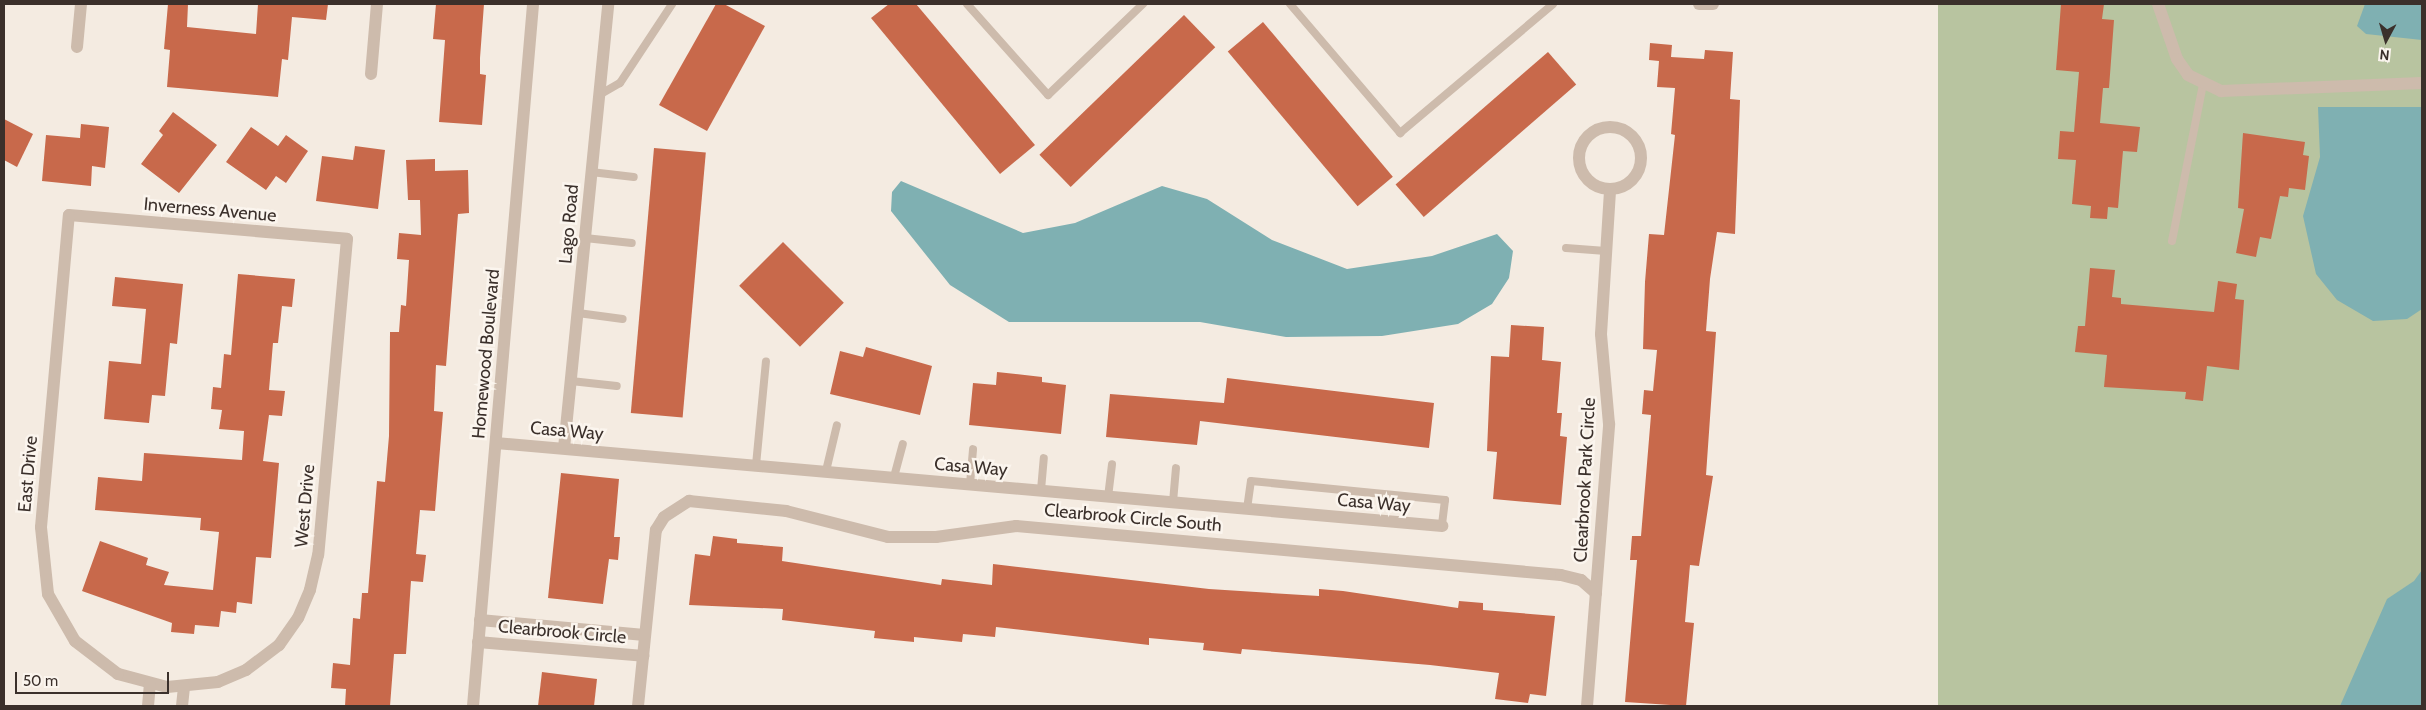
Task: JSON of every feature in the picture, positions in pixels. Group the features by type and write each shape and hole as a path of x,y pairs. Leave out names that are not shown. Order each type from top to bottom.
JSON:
{"street":[{"path":"77,48 81,4"},
{"path":"371,74 377,4"},
{"name":"Homewood Boulevard","path":"473,706 533,4"},
{"name":"Lago Road","path":"564,448 608,4"},
{"path":"1698,4 1713,4"},
{"path":"2158,4 2177,59 2203,85 2240,91 2422,83"},
{"path":"1609,127 1635,139 1641,158 1629,183 1610,189 1592,184 1579,158 1591,133 1609,127"},
{"name":"Clearbrook Park Circle","path":"1587,706 1609,424 1601,334 1610,189"},
{"name":"Inverness Avenue","path":"69,215 347,239"},
{"name":"East Drive","path":"69,215 41,527 43,578 57,614 75,641 104,666 150,684 167,687"},
{"name":"West Drive","path":"167,687 184,687 218,682 258,662 289,632 308,598 318,555 347,239"},
{"name":"Casa Way","path":"496,443 1442,526"},
{"name":"Clearbrook Circle South","path":"644,635 656,530 670,512 689,502 752,505 904,538 1016,526 1561,575 1580,580 1596,593"},
{"name":"Clearbrook Circle","path":"480,620 644,635"},
{"path":"638,706 644,635"},
{"name":"Clearbrook Circle","path":"478,642 643,656"},
{"path":"148,706 150,684"},
{"path":"182,706 184,687"}],"lane":[{"path":"599,95 620,83 672,4"},
{"path":"967,4 1048,95 1143,4"},
{"path":"1290,4 1400,134 1553,4"},
{"path":"2172,241 2203,85"},
{"path":"591,172 634,177"},
{"path":"585,238 632,243"},
{"path":"1566,248 1606,251"},
{"path":"578,313 623,319"},
{"path":"756,465 766,360"},
{"path":"571,381 617,386"},
{"path":"826,471 838,425"},
{"path":"894,477 903,444"},
{"path":"970,484 973,450"},
{"path":"1041,490 1044,458"},
{"path":"1108,496 1112,464"},
{"path":"1173,502 1176,468"},
{"path":"1247,509 1251,481 1445,500 1442,526"}],"green space":[{"path":"1938,4 2422,4 2422,706 1938,706"}],"water":[{"path":"2365,4 2422,4 2422,40 2366,34 2357,26"},
{"path":"2318,107 2422,107 2422,309 2407,319 2373,321 2337,300 2316,274 2303,216 2320,157"},
{"path":"901,181 1023,233 1075,223 1162,186 1207,199 1272,240 1347,269 1432,256 1497,234 1513,251 1509,278 1492,304 1458,324 1382,336 1286,337 1200,322 1009,322 950,285 891,211 892,192"},
{"path":"2422,570 2422,706 2340,706 2387,599 2414,581"}],"building":[{"path":"168,4 188,4 187,27 256,34 258,4 328,4 326,20 292,17 288,60 282,59 278,97 167,87 170,50 164,49"},
{"path":"436,4 484,4 480,74 486,75 482,125 439,122 445,40 433,39"},
{"path":"716,4 724,4 765,26 707,131 659,105"},
{"path":"889,4 916,4 1035,145 1000,174 871,18"},
{"path":"2061,4 2104,4 2102,19 2114,20 2109,88 2103,88 2100,123 2140,127 2137,152 2123,151 2118,208 2108,207 2107,219 2090,218 2091,206 2072,204 2076,160 2058,159 2060,131 2074,132 2079,72 2056,70"},
{"path":"1184,15 1215,47 1071,187 1039,155"},
{"path":"1263,22 1393,177 1358,206 1228,52"},
{"path":"1650,43 1672,45 1671,57 1704,59 1705,50 1733,52 1730,99 1740,100 1735,234 1717,232 1710,279 1706,331 1716,332 1706,475 1713,476 1699,566 1690,565 1685,622 1694,623 1686,706 1625,702 1637,560 1630,560 1632,536 1641,536 1651,415 1642,414 1644,390 1653,391 1657,350 1643,349 1649,234 1664,235 1675,135 1671,134 1675,88 1657,87 1659,61 1649,60"},
{"path":"1548,52 1576,84 1424,217 1396,185"},
{"path":"173,112 217,145 179,193 141,164 163,135 159,131"},
{"path":"4,119 33,134 17,167 4,160"},
{"path":"81,124 109,127 105,168 92,166 91,186 42,181 46,135 80,138"},
{"path":"251,127 278,146 286,135 308,151 286,183 276,176 266,190 226,162"},
{"path":"2243,133 2305,142 2303,155 2309,156 2305,190 2289,188 2288,197 2280,196 2271,239 2260,237 2256,257 2236,253 2244,209 2238,208"},
{"path":"355,146 385,150 378,209 316,201 322,156 353,160"},
{"path":"654,148 706,153 683,418 631,413"},
{"path":"435,159 435,171 468,170 469,213 458,214 446,366 436,365 434,411 443,412 435,511 420,510 416,554 426,555 423,582 411,581 406,654 394,654 390,706 345,706 346,689 331,688 333,663 350,665 353,618 360,619 362,593 368,593 377,481 385,482 389,436 390,332 399,332 401,305 406,306 409,260 397,259 399,233 421,235 420,200 408,200 406,160"},
{"path":"783,242 844,303 800,347 739,286"},
{"path":"2090,268 2115,270 2112,297 2121,298 2121,304 2214,312 2218,281 2237,284 2235,299 2244,300 2239,370 2207,366 2203,401 2185,399 2186,392 2104,387 2107,355 2075,352 2078,326 2085,326"},
{"path":"238,274 295,279 292,307 282,306 278,343 273,343 269,390 285,391 282,416 269,415 263,461 279,463 271,558 256,557 252,604 237,602 236,613 221,611 219,627 195,625 194,634 171,632 172,623 82,591 100,541 148,558 146,565 169,572 164,585 213,590 219,532 200,530 201,518 95,510 98,477 142,481 144,453 242,460 244,431 219,429 222,410 211,409 213,387 221,388 224,354 231,355"},
{"path":"115,277 183,284 177,344 170,343 165,396 152,395 149,423 104,419 109,361 141,364 146,309 112,306"},
{"path":"1511,325 1544,327 1542,360 1561,362 1557,413 1562,413 1560,436 1567,437 1561,505 1493,499 1497,452 1487,451 1491,356 1509,357"},
{"path":"866,347 932,366 920,415 830,394 840,351 863,357"},
{"path":"997,372 1042,377 1042,382 1066,385 1061,434 969,425 973,383 996,385"},
{"path":"1227,378 1434,403 1429,448 1200,421 1197,445 1106,437 1110,394 1224,403"},
{"path":"561,473 619,479 614,537 620,537 618,560 609,559 603,604 548,598"},
{"path":"713,536 737,539 737,543 783,547 782,561 941,585 942,579 992,585 993,564 1209,589 1319,596 1319,589 1458,608 1459,601 1483,603 1483,610 1555,616 1546,696 1530,694 1528,703 1495,699 1499,673 1430,665 1242,649 1241,654 1203,650 1204,643 1149,638 1149,645 996,627 995,637 963,634 962,642 914,637 914,642 874,638 875,631 782,620 783,609 689,605 695,554 710,556"},
{"path":"542,672 597,679 594,706 538,706"}]}
